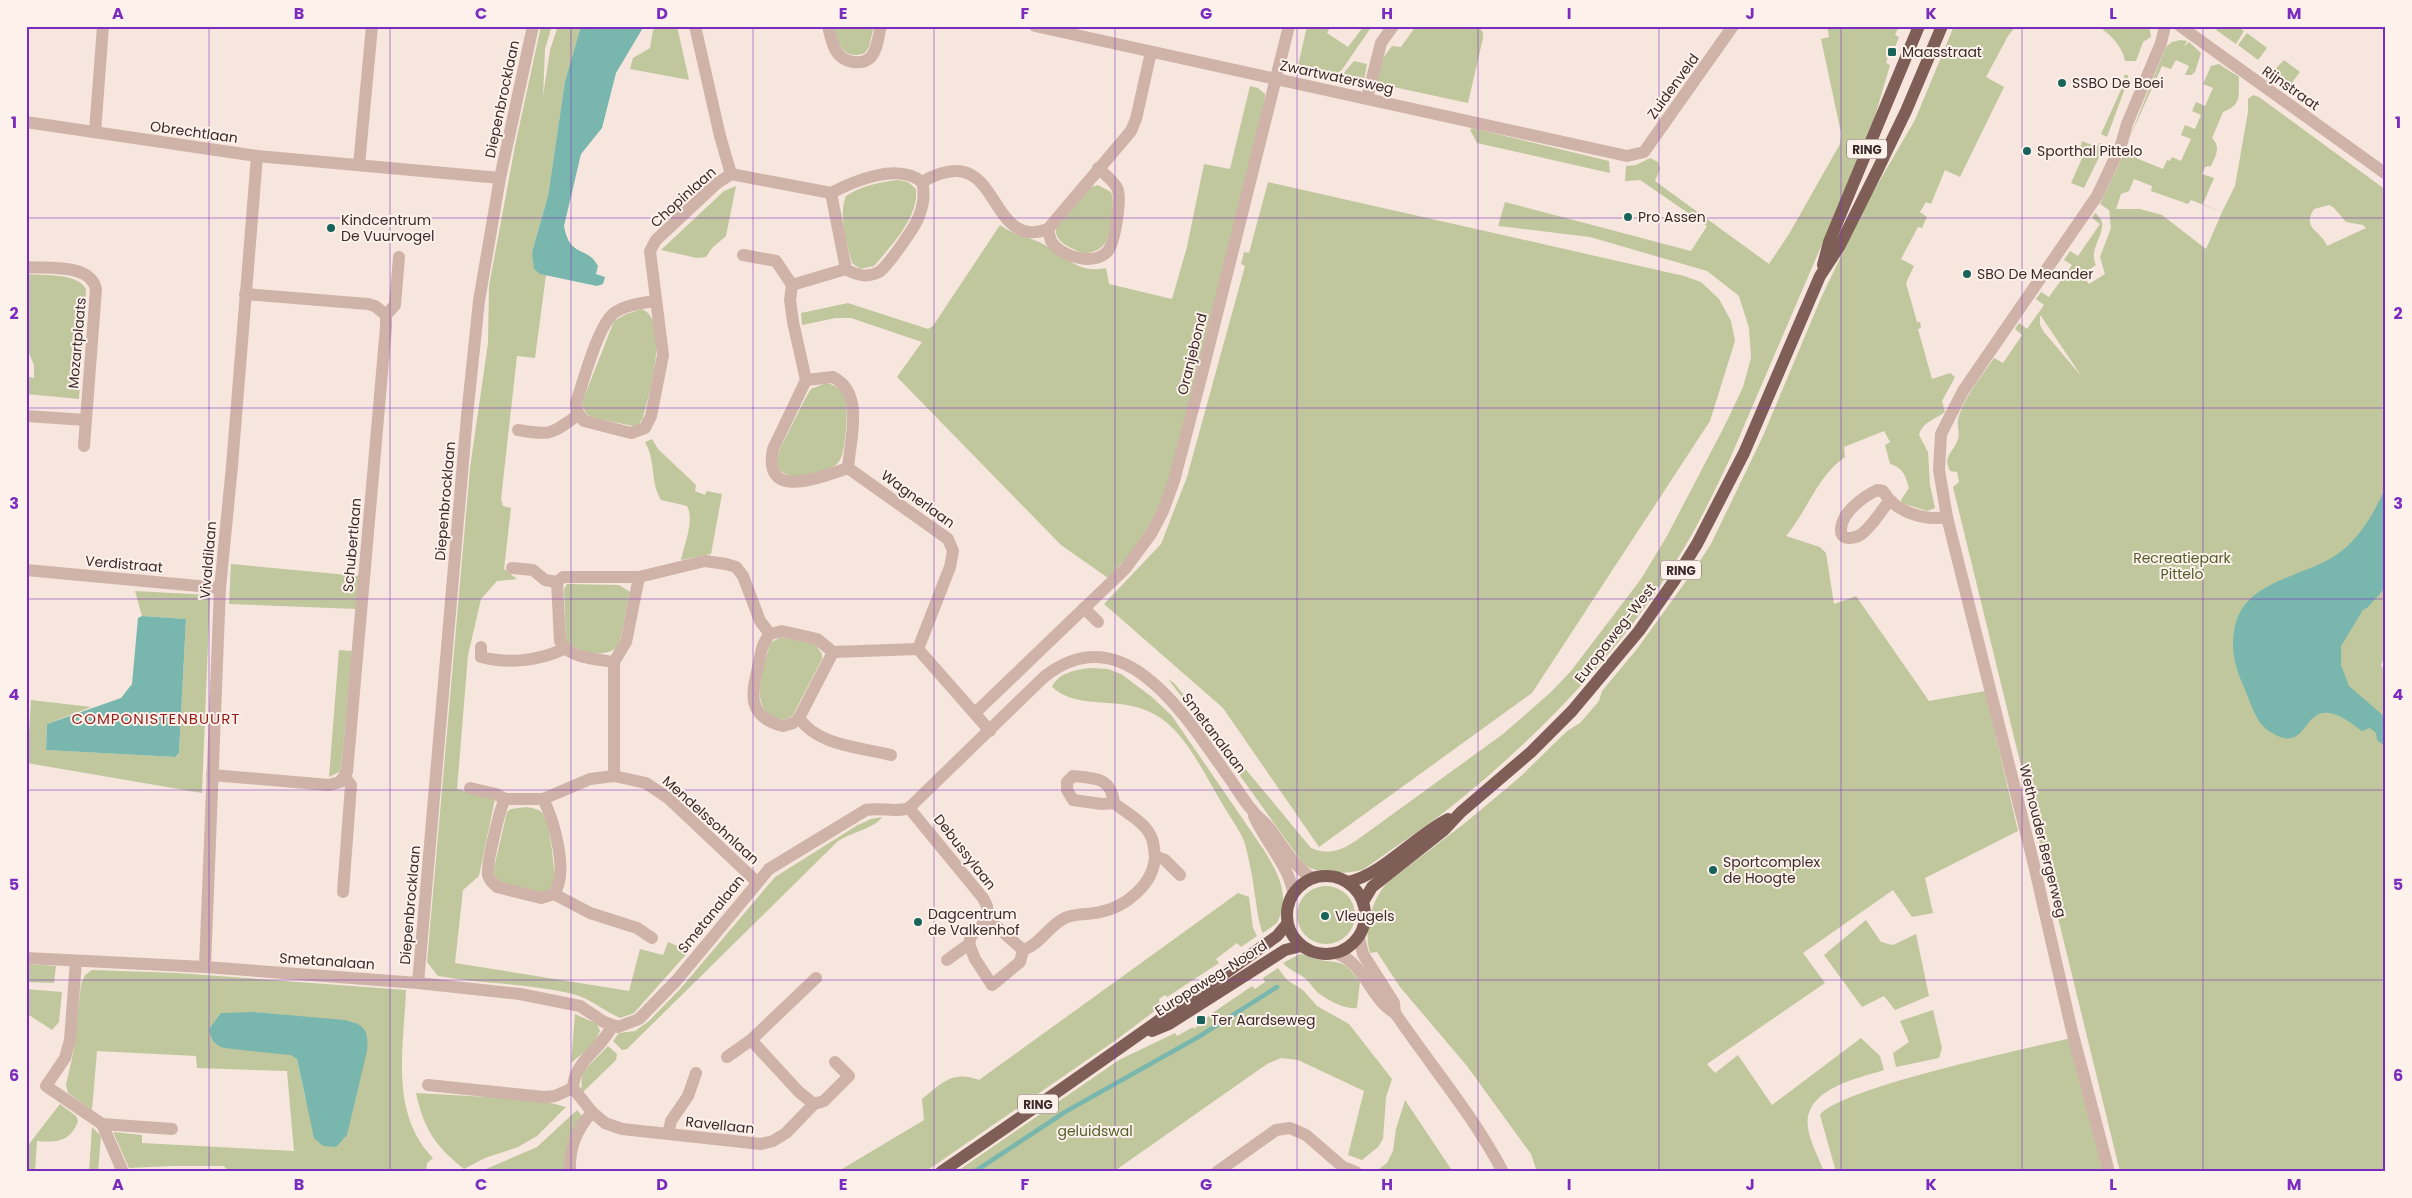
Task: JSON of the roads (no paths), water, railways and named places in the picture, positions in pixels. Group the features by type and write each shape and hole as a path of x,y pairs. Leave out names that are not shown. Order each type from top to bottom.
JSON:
{"main road":[{"name":"Europaweg-West","path":"1363,902 1372,887 1444,830 1461,812 1524,759 1572,711 1639,631 1674,581 1697,544 1740,460 1820,274 1829,242 1919,26"},
{"name":"Europaweg-West","path":"1820,274 1839,247 1878,169 1906,111 1942,26"},
{"name":"Europaweg-West","path":"1347,882 1367,875 1438,824 1461,812"},
{"path":"1336,877 1347,882 1357,891 1363,902 1365,920 1359,937 1349,947 1336,953 1314,953 1301,946 1292,936 1287,924 1287,910 1293,893 1301,884 1312,878 1336,877"},
{"name":"Europaweg-Noord","path":"941,1172 1069,1082 1136,1038 1277,936 1287,924"},
{"name":"Europaweg-Noord","path":"1136,1038 1169,1024 1285,950 1301,946"}],"street":[{"path":"94,132 103,26"},
{"path":"359,165 372,26"},
{"name":"Diepenbrocklaan","path":"418,983 468,407 479,301 500,178 533,26"},
{"name":"Chopinlaan","path":"695,26 720,136 731,174"},
{"path":"828,26 839,57 860,63 870,58 875,51 881,26"},
{"name":"Zwartwatersweg","path":"1035,26 1537,137 1632,156"},
{"name":"Oranjebond","path":"975,713 1125,569 1140,550 1163,511 1171,488 1277,80 1289,26"},
{"path":"1366,98 1381,43 1393,26"},
{"name":"Zuidenveld","path":"1632,156 1646,149 1733,26"},
{"name":"Wethouder Bergerweg","path":"2108,1172 1947,517 1939,470 1941,434 1963,391 2097,196 2121,145 2127,124 2161,43 2165,26"},
{"name":"Rijnstraat","path":"2180,26 2386,174"},
{"path":"922,182 936,174 947,172 972,176 984,184 1015,227 1028,232 1048,229 1098,168 1126,138 1134,125 1151,52"},
{"name":"Obrechtlaan","path":"26,122 257,156 500,178"},
{"name":"Vivaldilaan","path":"205,967 220,588 232,466 257,156"},
{"path":"1048,229 1051,240 1058,248 1075,257 1092,258 1106,253 1111,246 1119,193 1116,186 1098,168"},
{"name":"Chopinlaan","path":"578,414 589,423 626,432 637,432 645,428 651,416 663,355 654,301 650,258 653,245 716,184 731,174 831,193"},
{"path":"792,285 846,269 865,276 882,270 919,218 924,193 922,182 910,175 885,174 845,186 831,193 846,269"},
{"path":"743,255 776,261 792,285 790,300 793,322 806,380 771,457 773,471 783,480 802,482 848,468 852,410 850,394 845,386 833,377 806,380"},
{"name":"Schubertlaan","path":"343,892 352,785 345,777 348,766 371,508 386,315 395,305 399,257"},
{"name":"Mozartplaats","path":"26,267 83,272 94,280 96,289 84,446"},
{"path":"245,294 368,304 386,315"},
{"path":"518,430 546,435 554,432 578,414 576,403 602,331 608,320 613,314 627,307 654,301"},
{"path":"26,416 86,420"},
{"name":"Wagnerlaan","path":"848,468 936,529 951,543 953,556 950,567 918,650"},
{"path":"1888,502 1919,516 1933,519 1947,517"},
{"path":"512,568 533,570 545,580 557,582 563,577 639,577 705,561 726,564 736,567 749,588 760,621 770,634"},
{"name":"Verdistraat","path":"26,570 220,588"},
{"path":"614,776 614,662 626,642 639,577"},
{"path":"557,582 560,641 564,649 573,653 614,662"},
{"path":"1084,608 1098,622"},
{"path":"833,652 799,718 788,726 775,724 760,715 754,705 753,692 763,645 770,634 782,631 817,639 833,652 918,650 990,731"},
{"path":"481,647 481,657 499,662 513,662 554,654 564,649"},
{"name":"Smetanalaan","path":"26,958 205,967 418,983 520,994 570,1003 589,1010 612,1026 625,1026 639,1019 676,981 769,869 866,810 878,808 900,811 909,808 1040,681 1058,667 1083,658 1108,658 1135,670 1176,705 1252,811 1269,827 1299,869 1312,878"},
{"path":"1024,666 1040,681"},
{"path":"799,718 805,727 823,739 891,754"},
{"path":"212,775 323,785 334,784 345,777"},
{"name":"Mendelssohnlaan","path":"470,788 496,794 505,799 543,799 590,779 614,776 646,783 657,789 757,882"},
{"path":"505,799 500,812 487,872 489,879 497,887 541,898 554,894 558,887 560,873 554,826 543,799"},
{"path":"1023,950 1034,946 1065,918 1099,913 1119,907 1146,882 1155,863 1152,839 1148,832 1132,816 1114,803"},
{"name":"Debussylaan","path":"909,808 983,898 987,906 988,919"},
{"name":"Smetanalaan","path":"1252,811 1261,832 1289,877 1293,893"},
{"path":"1155,856 1165,860 1180,875"},
{"path":"554,894 590,913 637,928 652,938"},
{"path":"988,919 1023,950 1020,962 992,985 975,959 969,944 971,936 988,919"},
{"path":"1359,937 1363,954 1394,1003 1395,1013"},
{"path":"947,960 958,950 969,944"},
{"path":"1336,953 1353,962 1386,1008 1395,1013 1453,1094 1494,1155 1503,1172"},
{"path":"76,961 70,1040 65,1058 46,1086 102,1124 172,1129"},
{"path":"727,1058 751,1040 816,978"},
{"path":"428,1085 544,1097 555,1096 573,1088 576,1071 606,1039 612,1026"},
{"path":"751,1040 798,1092 814,1104"},
{"name":"Ravellaan","path":"573,1088 592,1112 613,1127 761,1144 773,1141 786,1133 814,1104 824,1101 849,1076 835,1062"},
{"name":"Ravellaan","path":"668,1134 671,1121 688,1096 696,1073"},
{"path":"570,1172 570,1153 574,1138 592,1112"},
{"path":"102,1124 124,1172"},
{"path":"1217,1172 1276,1130 1290,1128 1306,1135 1343,1167 1356,1172"}],"water":[{"path":"581,26 644,26 616,73 602,128 581,154 564,226 570,243 574,248 594,260 598,266 596,274 605,277 603,284 597,286 540,274 534,269 532,252 548,196 565,81"},
{"path":"2386,487 2386,587 2363,610 2341,646 2341,665 2349,686 2386,718 2386,747 2377,740 2376,733 2370,728 2362,731 2343,718 2329,713 2320,714 2313,718 2297,736 2290,738 2281,737 2269,731 2260,722 2253,710 2238,672 2233,652 2233,638 2240,613 2250,599 2263,589 2314,567 2344,549 2363,528"},
{"path":"142,616 186,619 179,753 176,757 46,750 47,724 121,698 132,684 138,618"},
{"path":"253,1012 345,1020 361,1026 366,1033 367,1051 347,1135 336,1147 323,1146 314,1138 297,1059 290,1055 224,1048 214,1041 209,1029 221,1013"}],"waterway":[{"path":"974,1172 1065,1112 1200,1036 1277,987"}],"place":[{"name":"Maasstraat","path":"1892,52"},
{"name":"SSBO De Boei","path":"2062,83"},
{"name":"Sporthal Pittelo","path":"2027,151"},
{"name":"Pro Assen","path":"1628,217"},
{"name":"Kindcentrum De Vuurvogel","path":"331,228"},
{"name":"SBO De Meander","path":"1967,274"},
{"name":"Sportcomplex de Hoogte","path":"1713,870"},
{"name":"Vleugels","path":"1325,916"},
{"name":"Dagcentrum de Valkenhof","path":"918,922"},
{"name":"Ter Aardseweg","path":"1201,1020"}],"district":[{"name":"COMPONISTENBUURT","path":"156,718"}],"park label":[{"name":"Recreatiepark Pittelo","path":"2182,566"},
{"name":"geluidswal","path":"1095,1131"}]}
